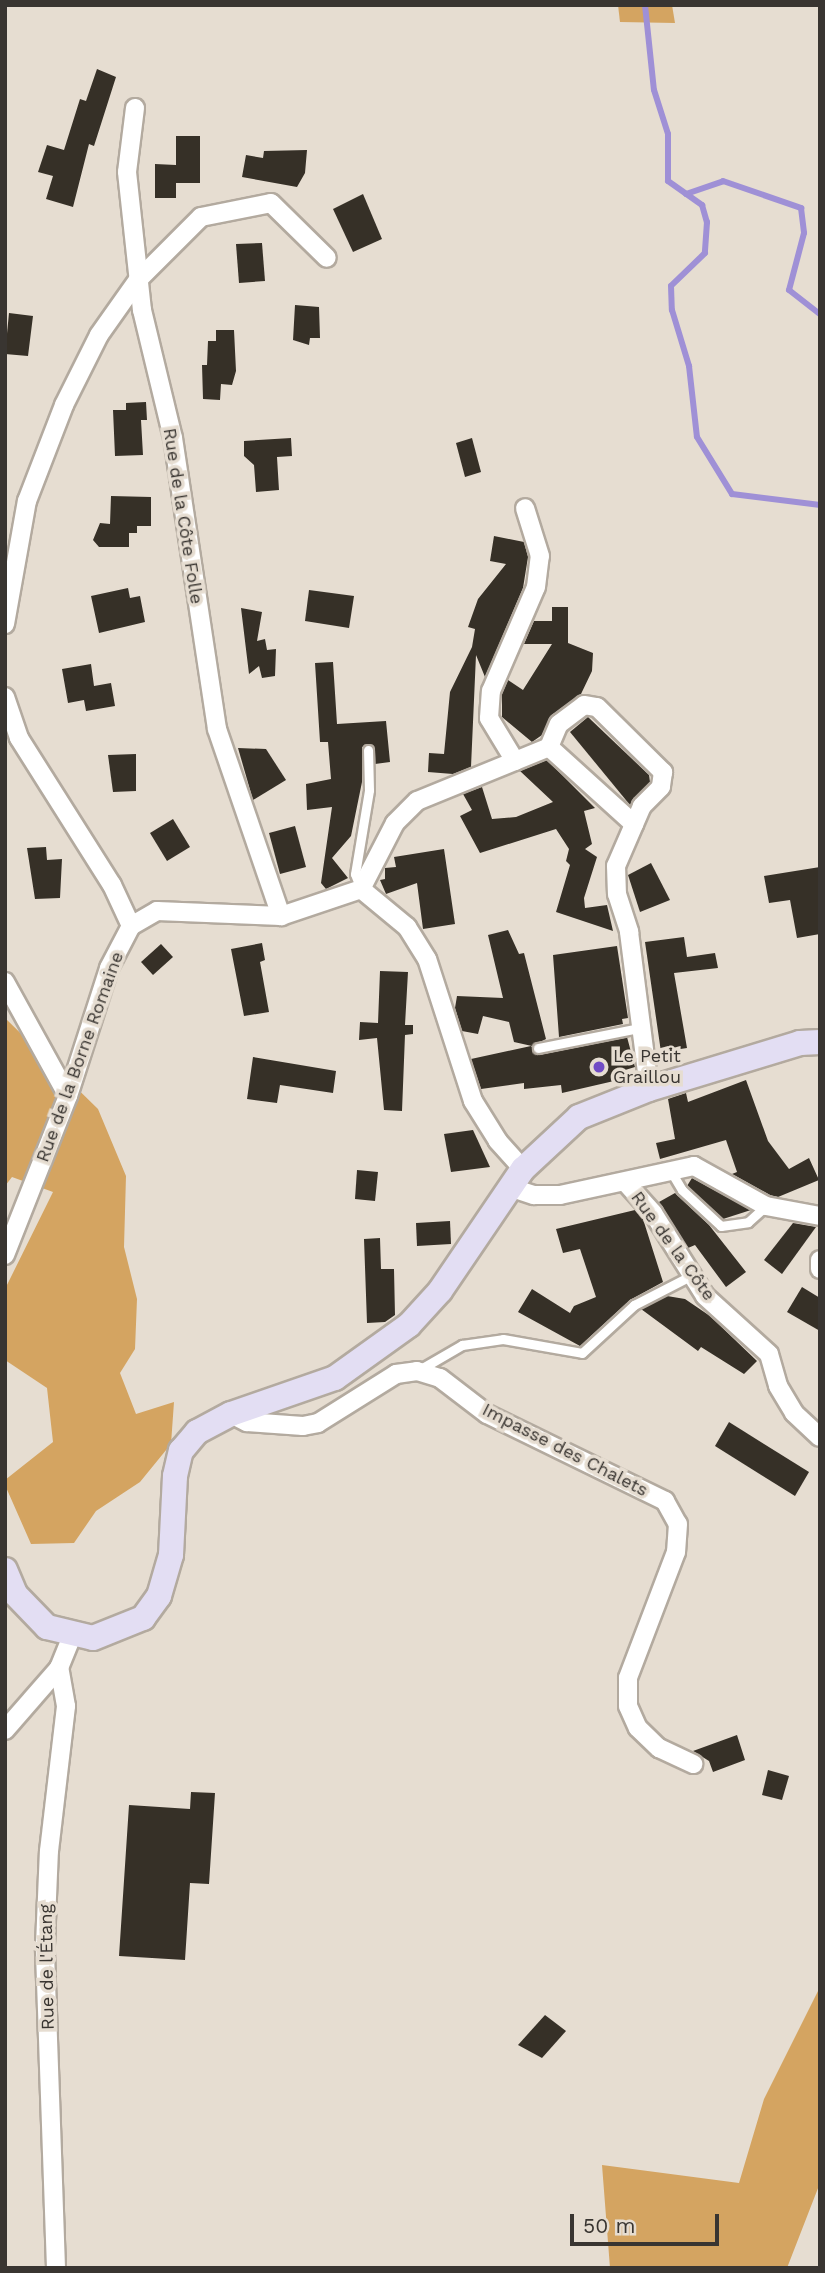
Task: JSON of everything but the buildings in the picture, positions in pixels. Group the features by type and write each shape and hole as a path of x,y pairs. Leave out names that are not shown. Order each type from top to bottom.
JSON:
{"street":[{"name":"Rue de la Côte Folle","path":"135,108 127,172 138,280 173,438 217,729 281,916"},
{"path":"5,624 27,501 64,405 99,335 138,280 201,217 271,203 327,258"},
{"path":"515,761 489,718 491,691 536,587 540,556 525,508"},
{"path":"5,697 19,738 112,885 131,926 157,911 281,916 361,889 395,823 417,801 549,747 559,724 584,705 597,707 648,753 663,772 661,787 642,806 616,866 617,894 629,932 639,1028 649,1089"},
{"path":"549,747 634,824"},
{"path":"361,889 407,927 427,959 473,1101 518,1178 534,1195 560,1195 627,1184 670,1170 694,1166 708,1171 766,1206 820,1216"},
{"name":"Rue de la Borne Romaine","path":"5,1255 68,1096 109,968 131,926"},
{"path":"5,982 68,1096"},
{"path":"5,1570 32,1615 47,1627 72,1636 112,1634 143,1618 159,1596 172,1555 171,1503 181,1451 197,1432 231,1414 335,1378 409,1325 440,1291 518,1178 571,1122 649,1089 800,1043 820,1042"},
{"name":"Rue de la Côte","path":"627,1184 653,1213 705,1297 769,1354 778,1386 794,1412 820,1437"},
{"path":"820,1260 820,1269"},
{"path":"231,1414 247,1422 318,1423 396,1374 417,1371"},
{"name":"Impasse des Chalets","path":"417,1371 440,1378 487,1414 665,1501 678,1524 676,1552 628,1678 628,1706 638,1728 659,1748 693,1764"},
{"path":"5,1730 59,1668 72,1636"},
{"name":"Rue de l'Étang","path":"56,2268 45,1945 49,1851 66,1706 59,1668"}],"lane":[{"path":"361,889 355,874 369,790 368,750"},
{"path":"538,1048 639,1028"},
{"path":"670,1170 682,1190 721,1226 748,1222 766,1206"},
{"path":"417,1371 462,1345 503,1339 582,1353 634,1305 693,1275"}],"shaded area":[{"path":"618,5 672,5 675,23 620,22"},
{"path":"5,1018 98,1109 126,1176 124,1247 137,1299 135,1349 120,1373 136,1414 174,1402 171,1444 140,1482 96,1511 74,1543 31,1544 5,1485 5,1480 53,1442 47,1388 5,1360 5,1289 53,1192 12,1177 5,1186"},
{"path":"820,1987 820,2183 787,2268 610,2268 602,2165 739,2183 764,2099"}],"waterway":[{"path":"645,5 654,90 668,134 668,181 702,205 707,222 705,253 671,286 672,310 689,366 697,437 732,494 820,505"},
{"path":"686,194 723,181 801,208 804,233 789,290 820,314"}],"place":[{"name":"Le Petit Graillou","path":"599,1067"}]}
